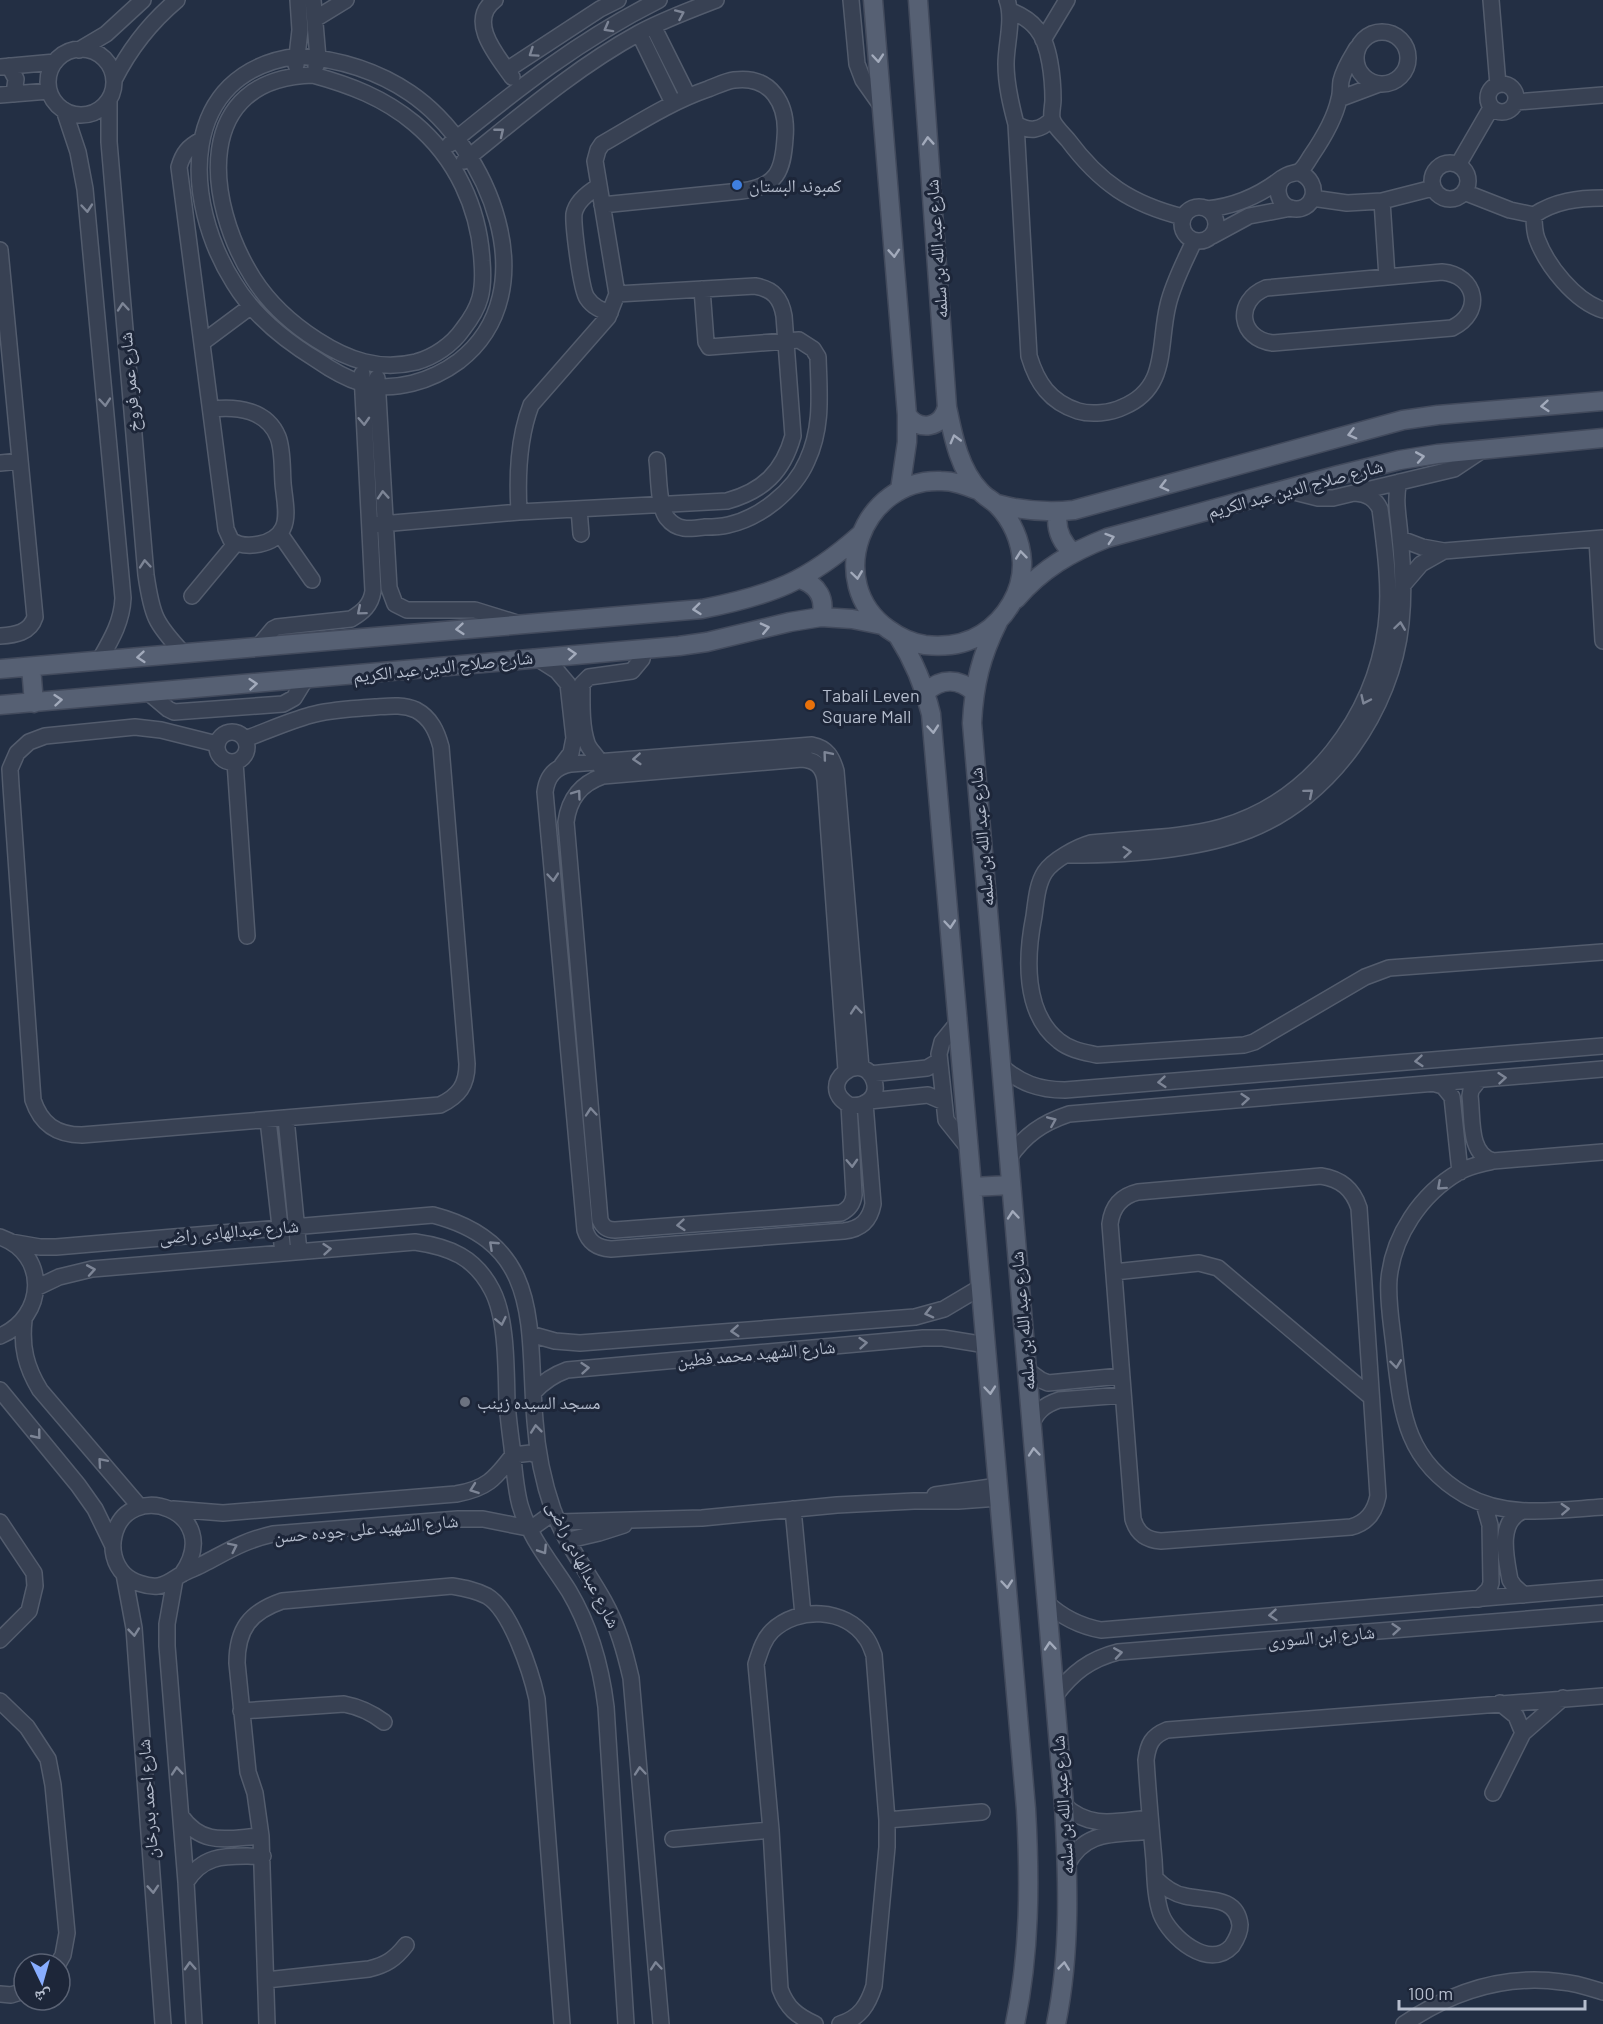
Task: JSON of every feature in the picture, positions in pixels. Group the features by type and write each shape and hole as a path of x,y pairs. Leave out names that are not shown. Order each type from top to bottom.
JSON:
{"main road":[{"path":"873,0 907,415 907,442 900,490"},
{"name":"شارع عبد الله بن سلمه","path":"918,0 947,407 955,443 965,468 980,491"},
{"name":"شارع صلاح الدين عبد الكريم","path":"997,504 1022,511 1074,510 1403,420 1603,401"},
{"path":"907,415 914,423 930,426 939,422 947,407"},
{"name":"شارع صلاح الدين عبد الكريم","path":"1011,605 1031,582 1054,564 1107,538 1400,460 1437,454 1603,438"},
{"path":"940,481 960,484 980,491 997,504 1010,521 1019,541 1022,563 1019,584 1011,605 998,622 981,635 961,644 940,647 918,644 898,636 882,625 869,610 860,592 855,573 856,553 861,534 870,516 883,501 900,490 919,483 940,481"},
{"path":"1058,512 1058,531 1064,543 1073,553"},
{"name":"شارع صلاح الدين عبد الكريم","path":"0,669 702,609 740,602 800,579 835,557 861,534"},
{"path":"800,579 807,581 818,590 823,603 821,618"},
{"name":"شارع صلاح الدين عبد الكريم","path":"0,705 305,680 707,642 790,622 821,618 852,619 882,625"},
{"name":"شارع عبد الله بن سلمه","path":"998,622 985,648 977,675 972,723 1064,1805 1068,1916 1065,1966 1056,2024"},
{"name":"شارع عبد الله بن سلمه","path":"898,636 913,660 932,714 999,1492 1029,1856 1026,1951 1015,2024"},
{"path":"31,666 34,703"},
{"path":"926,692 938,684 952,681 964,684 974,692"},
{"path":"973,1187 1011,1185"}],"street":[{"path":"79,50 106,34 143,0"},
{"path":"114,80 129,53 157,19 177,0"},
{"path":"293,75 298,56 300,30 298,0"},
{"path":"313,0 318,58 313,75"},
{"path":"315,19 346,0"},
{"path":"495,0 484,13 483,23 486,37 519,87"},
{"path":"507,70 600,9 618,0"},
{"path":"441,151 519,87 593,36 659,0"},
{"path":"454,169 546,94 639,33 716,0"},
{"path":"851,0 857,64 863,80 883,108"},
{"path":"1043,40 1067,0"},
{"path":"1491,0 1498,85"},
{"path":"1009,6 1039,31 1052,83 1052,119 1082,160 1117,191 1149,207 1183,218"},
{"path":"1009,6 1006,68 1016,124 1029,356 1034,373 1042,387 1053,399 1083,412 1099,412 1117,410 1133,403 1147,392 1156,377 1161,360 1161,339 1169,298 1194,241"},
{"path":"653,26 688,96"},
{"path":"1291,208 1280,198 1278,190 1280,183 1291,175 1321,139 1339,99 1344,72 1362,40 1369,35 1381,32 1393,34 1403,42 1408,53 1407,65 1401,76 1391,83 1379,84 1339,99"},
{"path":"639,33 673,103"},
{"path":"1357,48 1355,60 1359,71 1367,80 1379,84"},
{"path":"79,50 89,51 106,61 112,70 114,80 113,90 103,108 84,115 64,110 52,99 49,92 49,76 56,62 70,51 79,50"},
{"path":"298,56 318,58 351,65 382,77 411,93 436,115 470,156 490,195 502,242 505,267 502,291 494,315 482,336 466,355 447,370 425,380 401,385 369,384 330,369 301,351 274,330 250,306 224,265 209,228 202,199 200,170 201,140 204,125 211,111 224,93 241,77 268,62 298,56"},
{"path":"4,67 56,62"},
{"path":"4,67 16,79 7,95"},
{"path":"293,75 313,75 350,85 384,102 415,124 441,151 466,191 481,242 483,270 481,296 472,317 459,335 442,350 422,360 400,366 378,366 362,362 330,348 300,329 275,306 253,279 236,248 225,216 219,182 219,147 223,129 232,113 244,99 275,80 293,75"},
{"path":"519,512 518,465 531,405 599,328 610,313 617,294 602,205 595,161 598,150 602,144 673,103 733,80 749,80 764,85 776,95 784,109 786,125 783,164 778,173 762,186 752,190 602,205"},
{"path":"1458,165 1491,108 1489,94 1498,85 1508,85 1512,88 1516,102 1511,109 1503,112 1491,108"},
{"path":"7,95 49,92"},
{"path":"1516,102 1603,95"},
{"name":"شارع عمر فروخ","path":"109,100 109,142 148,587 152,611 162,630 183,653"},
{"name":"شارع عمر فروخ","path":"64,110 78,152 84,183 122,590 120,619 99,661"},
{"path":"1016,124 1025,129 1035,130 1045,126 1052,119"},
{"path":"201,140 190,146 179,167 227,535 236,543 258,544 275,539 283,528 286,515 279,439 268,423 255,414 234,407 212,409"},
{"path":"1452,163 1458,165 1463,168 1468,180 1464,192 1454,199 1441,197 1433,188 1432,175 1440,165 1452,163"},
{"path":"84,183 90,176 99,173 112,178"},
{"path":"1291,175 1306,176 1312,182 1314,190 1312,198 1307,205 1299,208 1249,216 1200,242 1187,237 1181,225 1190,209 1224,207 1249,199 1291,175"},
{"path":"599,186 588,193 574,214 581,283 586,297 596,308 610,313"},
{"path":"1312,198 1347,203 1382,201 1433,188"},
{"path":"1464,192 1502,208 1534,215 1561,202 1603,198"},
{"path":"1382,201 1387,277"},
{"path":"1207,209 1216,221 1216,229 1212,236"},
{"path":"1534,215 1536,238 1555,270 1590,306 1603,310"},
{"path":"0,250 35,617 32,626 25,631 0,636"},
{"path":"1451,273 1460,277 1471,291 1472,309 1461,324 1452,328 1273,343 1256,338 1245,323 1246,305 1250,297 1266,288 1387,277 1451,273"},
{"path":"377,524 519,512 727,501 743,496 762,484 780,467 789,453 793,436 782,304 775,293 755,286 617,294"},
{"path":"657,460 661,504 665,516 674,525 686,529 728,525 752,516 774,502 792,484 807,463 816,439 820,404 818,357 813,349 799,340 710,347 706,342 702,289"},
{"path":"202,342 250,306"},
{"path":"258,647 273,628 351,619 368,606 373,591 377,524 369,384 362,362"},
{"path":"369,384 378,366"},
{"path":"1286,490 1326,498 1355,493 1454,469 1484,449"},
{"path":"0,463 20,461"},
{"path":"1399,482 1396,498 1403,585 1401,626 1392,666 1378,704 1357,740 1332,772 1302,799 1267,822 1227,831 1091,843 1079,847 1048,868 1040,883 1028,961 1030,984 1045,1025 1059,1041 1077,1051 1097,1055 1235,1046 1254,1042 1365,977 1389,968 1603,952"},
{"path":"1227,831 1284,796 1319,767 1348,731 1369,691 1383,648 1388,602 1386,568 1377,503 1364,493 1355,493"},
{"path":"579,509 581,534"},
{"path":"1381,519 1398,516"},
{"path":"377,524 389,588 395,604 407,610 475,610 520,624"},
{"path":"280,534 312,579"},
{"path":"1401,539 1422,547 1444,551 1600,539 1603,641"},
{"path":"192,596 236,543"},
{"path":"1403,585 1420,564 1444,551"},
{"path":"1386,568 1402,567"},
{"path":"122,590 148,587"},
{"path":"602,768 591,752 586,739 582,692 584,681 589,677 632,671 642,659 644,648"},
{"path":"535,657 551,665 567,682 570,692 574,738 571,753 549,776 545,792 587,1236 597,1246 611,1249 853,1230 867,1220 873,1204 867,1102 875,1090 875,1084 859,1071 836,853 824,773 809,759 602,768 562,765"},
{"path":"567,682 574,676 584,681"},
{"path":"149,693 174,712 220,709 289,702 305,680"},
{"path":"402,706 416,711 429,720 437,732 441,747 467,1064 467,1077 462,1090 452,1099 440,1105 69,1135 56,1131 45,1123 37,1112 33,1100 10,769 17,753 29,742 45,736 135,728 219,740 230,732 242,736 335,710 402,706"},
{"path":"220,709 219,755 223,759 235,762 240,760 247,750 237,707"},
{"path":"235,762 247,936"},
{"path":"602,768 576,793 567,812 566,822 600,1220 605,1228 615,1230 841,1213 851,1206 854,1195 849,1105"},
{"path":"563,978 579,977"},
{"path":"959,1021 942,1042 939,1054 942,1101 946,1120 970,1149"},
{"path":"1000,1066 1023,1083 1036,1088 1065,1090 1603,1046"},
{"path":"939,1060 927,1068 859,1071 838,1080 837,1086 840,1097 849,1105 928,1095 942,1101"},
{"path":"1009,1158 1020,1142 1034,1130 1051,1120 1069,1114 1603,1069"},
{"path":"1479,1080 1471,1090 1470,1096 1474,1137 1481,1156 1493,1161"},
{"path":"1436,1084 1443,1086 1452,1097 1460,1172"},
{"path":"286,1118 297,1225 291,1252"},
{"path":"268,1119 280,1227 291,1252"},
{"path":"1457,1138 1474,1137"},
{"path":"1603,1152 1493,1161 1460,1172 1422,1204 1409,1220 1393,1258 1389,1279 1389,1300 1402,1409 1414,1444 1437,1474 1459,1491 1484,1504 1503,1509 1523,1511 1603,1507"},
{"path":"1322,1176 1338,1180 1352,1192 1359,1208 1378,1496 1373,1513 1366,1520 1351,1527 1156,1541 1143,1536 1138,1532 1132,1519 1122,1376 1111,1216 1118,1203 1130,1194 1322,1176"},
{"name":"شارع عبدالهادى راضى","path":"5,1240 25,1245 56,1247 433,1215 455,1221 475,1231 493,1244 508,1261 517,1277 529,1315 539,1456 556,1517 606,1604 617,1628 631,1678 661,2024"},
{"path":"745,1220 747,1239"},
{"path":"711,1223 713,1242"},
{"path":"0,1336 11,1331 24,1320 30,1311 36,1288 30,1262 21,1251 5,1240"},
{"name":"شارع عبدالهادى راضى","path":"36,1288 59,1277 92,1269 415,1242 440,1246 462,1256 481,1272 494,1292 505,1345 514,1480 520,1507 528,1528 585,1620 596,1648 603,1677 626,2024"},
{"path":"1114,1272 1199,1263 1218,1268 1371,1397"},
{"path":"494,1292 517,1277"},
{"name":"شارع الشهيد محمد فطين","path":"530,1334 555,1341 580,1343 915,1317 944,1309 981,1287"},
{"path":"24,1320 22,1339 24,1357 30,1374 40,1390 140,1506"},
{"name":"شارع الشهيد محمد فطين","path":"534,1392 554,1374 567,1370 923,1338 943,1338 986,1345"},
{"path":"1027,1370 1048,1383 1122,1376"},
{"path":"0,1390 96,1509 112,1544 115,1561 124,1574 140,1584 158,1586 178,1577 190,1562 194,1547 192,1532 184,1519 173,1509 157,1505 140,1506 126,1515 116,1528 112,1544"},
{"path":"1031,1426 1035,1417 1049,1403 1059,1400 1123,1395"},
{"path":"513,1455 531,1453 539,1456"},
{"name":"شارع الشهيد على جوده حسن","path":"173,1509 223,1513 456,1494 474,1491 490,1482 513,1455"},
{"path":"528,1528 556,1517 635,1521 702,1518 914,1501 956,1490 999,1492"},
{"path":"1479,1599 1491,1583 1490,1525 1484,1504"},
{"path":"793,1509 803,1615"},
{"path":"1523,1511 1511,1518 1506,1532 1510,1580 1524,1595"},
{"name":"شارع الشهيد على جوده حسن","path":"178,1577 249,1539 273,1534 458,1519 483,1520 528,1528"},
{"path":"569,1539 599,1533 635,1521"},
{"path":"0,1522 34,1573 36,1586 29,1611 0,1640"},
{"name":"شارع احمد بدرخان","path":"124,1574 134,1628 164,2024"},
{"name":"شارع احمد بدرخان","path":"178,1577 167,1624 167,1646 186,1882 194,2024"},
{"path":"267,2024 263,1856 255,1793 248,1772 241,1711 237,1646 242,1630 252,1616 266,1606 282,1601 452,1586 470,1589 489,1597 503,1611 528,1664 537,1699 562,2024"},
{"name":"شارع ابن السورى","path":"1047,1603 1066,1618 1083,1626 1101,1630 1603,1588"},
{"path":"1552,1593 1553,1616"},
{"path":"808,2022 792,2011 784,2001 780,1989 771,1830 756,1664 761,1647 771,1632 786,1621 803,1615 821,1613 838,1617 854,1625 867,1639 874,1655 887,1820 887,1847 874,1986 870,2000 861,2013 846,2023"},
{"name":"شارع ابن السورى","path":"1054,1696 1076,1671 1104,1655 1118,1652 1603,1613"},
{"path":"1296,1614 1298,1637"},
{"path":"1155,1878 1174,1893 1212,1898 1226,1904 1237,1914 1240,1927 1237,1940 1228,1950 1215,1955 1197,1952 1177,1937 1165,1924 1160,1913 1155,1878 1150,1825 1146,1760 1148,1746 1155,1735 1167,1730 1603,1696"},
{"path":"1493,1793 1523,1733 1563,1698"},
{"path":"0,1701 27,1727 48,1759 53,1785 67,1933 64,1952"},
{"path":"1500,1703 1516,1716 1523,1733"},
{"path":"241,1711 344,1704 372,1712 384,1722"},
{"path":"1064,1805 1079,1817 1098,1823 1150,1825"},
{"path":"887,1820 982,1812"},
{"path":"181,1816 189,1827 201,1835 216,1838 261,1836"},
{"path":"1067,1865 1080,1846 1089,1840 1150,1825"},
{"path":"673,1839 771,1830"},
{"path":"186,1882 194,1870 205,1861 217,1858 263,1856"},
{"path":"266,1980 384,1966 406,1945"},
{"path":"1404,2024 1428,2007 1461,1992 1495,1983 1529,1980 1564,1982 1603,1992"}],"place":[{"name":"كمبوند البستان","path":"737,185"},
{"name":"Tabali Leven Square Mall","path":"810,705"},
{"name":"مسجد السيده زينب","path":"465,1402"}]}
